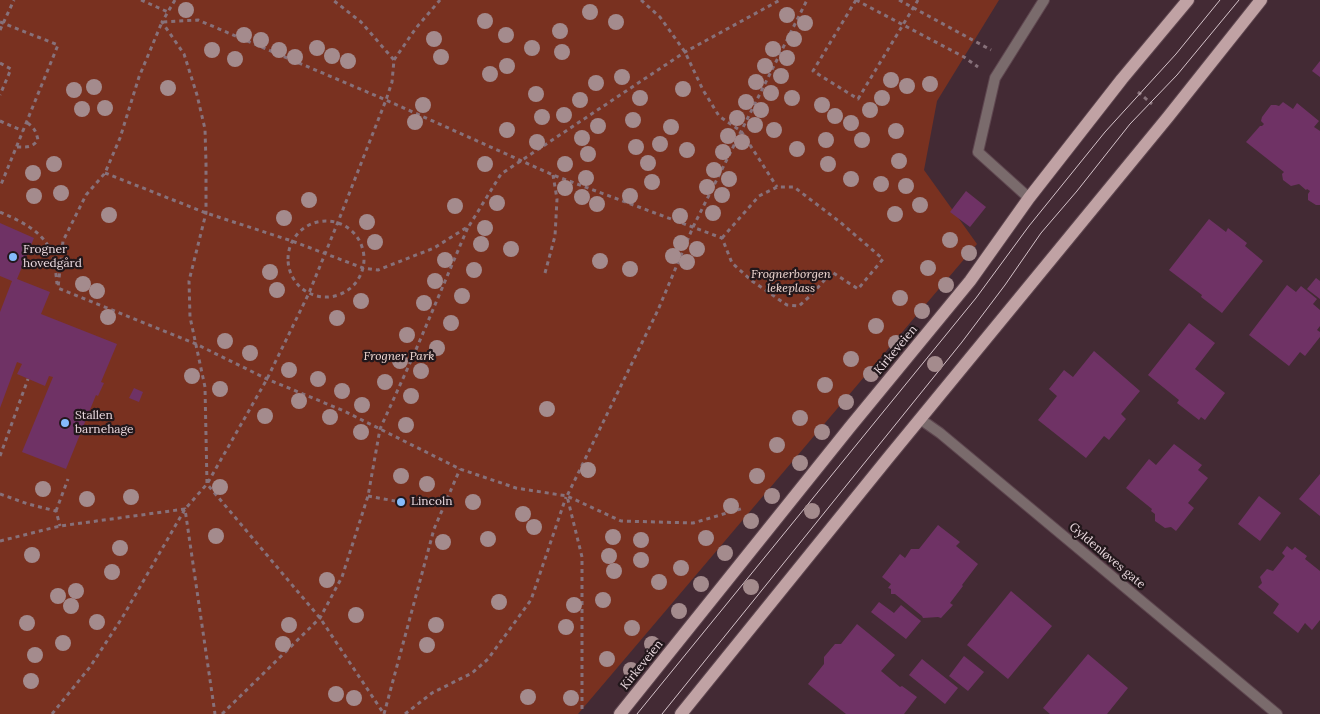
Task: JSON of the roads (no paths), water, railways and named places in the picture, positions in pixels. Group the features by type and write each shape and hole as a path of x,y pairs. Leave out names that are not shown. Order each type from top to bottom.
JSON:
{"main road":[{"name":"Kirkeveien","path":"620,714 850,427 970,281 1029,198 1122,79 1188,0"},
{"path":"680,714 1162,125 1261,0"}],"street":[{"path":"1029,198 978,152 995,78 1044,0"},
{"name":"Gyldenløves gate","path":"920,419 940,433 1277,714"}],"tram line":[{"path":"637,714 976,298 1029,226 1105,132 1176,54 1220,0"},
{"path":"662,714 962,342 1041,233 1130,124 1177,75 1239,0"}],"place":[{"name":"Frogner hovedgård","path":"13,257"},
{"name":"Stallen barnehage","path":"65,423"},
{"name":"Lincoln","path":"401,502"}],"park label":[{"name":"Frognerborgen lekeplass","path":"791,282"},
{"name":"Frogner Park","path":"399,357"}]}
